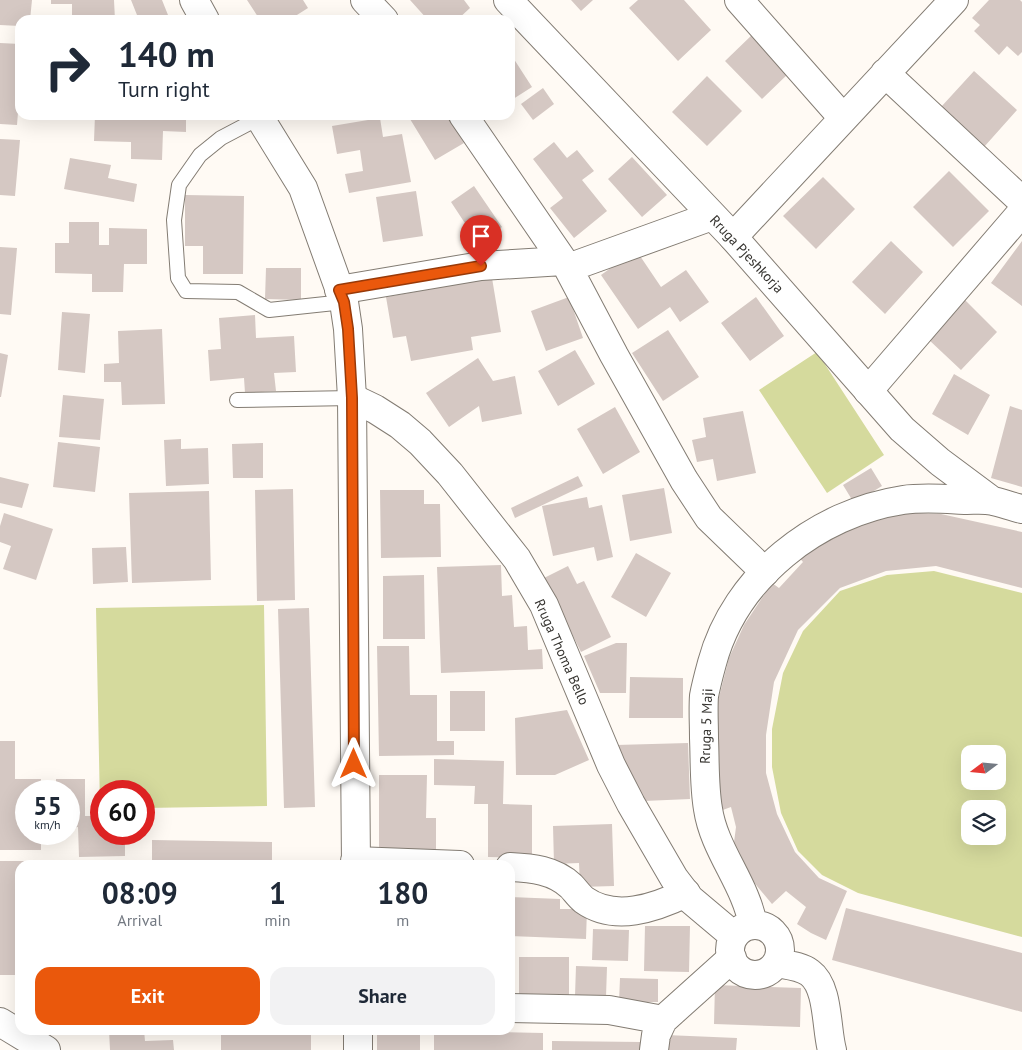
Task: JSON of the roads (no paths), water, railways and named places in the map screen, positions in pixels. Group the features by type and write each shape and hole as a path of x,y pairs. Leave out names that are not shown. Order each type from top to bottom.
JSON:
{"street":[{"path":"365,0 379,15"},
{"name":"Rruga Pjeshkorja","path":"508,0 733,237 902,429 940,462 991,500"},
{"path":"740,0 843,118"},
{"path":"733,237 954,0"},
{"path":"885,73 1022,201"},
{"path":"260,120 302,188 342,296 348,329 352,398 356,860"},
{"path":"465,120 566,265 689,488 709,518 765,572"},
{"path":"868,391 1022,212"},
{"path":"342,296 481,266 566,265 712,216"},
{"name":"Rruga Thoma Bello","path":"352,398 375,409 400,425 420,442 450,474 517,560 544,605 611,765 674,878 706,915 740,940"},
{"name":"Rruga 5 Maji","path":"740,940 748,906 715,834 708,810 705,770 704,697 712,661 724,632 739,604 765,572 782,555 810,535 840,518 870,508 902,500 927,498 991,500 1022,510"},
{"path":"515,867 532,868 554,875 569,885 583,900 596,907 620,912 646,909 686,894"},
{"name":"Rruga Thoma Bello","path":"764,926 773,932 779,942 780,952 777,963 769,971 759,975 747,974 738,968 740,940 764,926"},
{"path":"654,1050 656,1035 663,1020 740,940"},
{"path":"777,963 811,973 821,989 826,1007 832,1050"},
{"path":"515,1008 609,1010 663,1020"},
{"path":"0,1022 15,1031"},
{"path":"21,1035 46,1050"},
{"path":"358,1035 358,1050"}],"lane":[{"path":"253,120 221,138 200,155 179,185 174,220 178,278 186,291 238,292 269,310 342,296"},
{"path":"237,400 352,398"}]}
